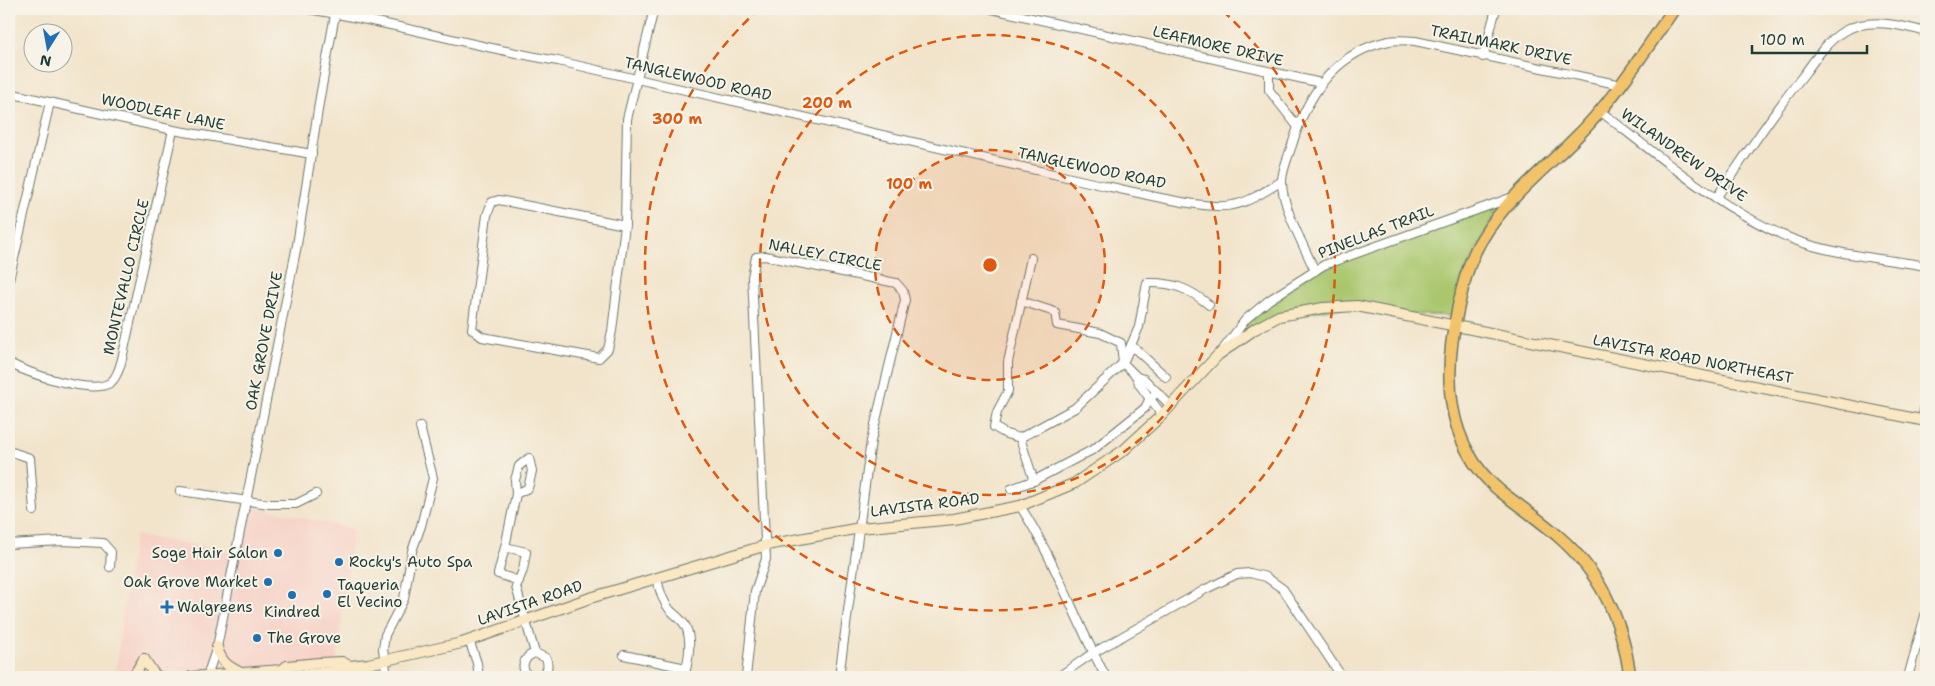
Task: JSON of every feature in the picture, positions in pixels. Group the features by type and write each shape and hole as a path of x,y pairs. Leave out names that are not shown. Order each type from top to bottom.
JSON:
{"main road":[{"path":"1630,677 1627,654 1619,624 1596,578 1565,542 1486,478 1462,441 1454,420 1449,390 1449,368 1454,326 1462,286 1471,260 1490,225 1514,196 1600,112 1674,9"},
{"name":"LAVISTA ROAD","path":"191,677 282,670 288,676 343,671 350,666 385,661 469,640 656,578 767,545 860,528 954,519 1020,506 1075,483 1124,450 1171,406 1218,355 1279,316 1323,308 1357,306 1454,326"},
{"name":"LAVISTA ROAD NORTHEAST","path":"1454,326 1924,421"},
{"path":"217,647 220,659 226,666 242,674"},
{"path":"134,677 144,659 154,674 159,677"}],"street":[{"name":"TANGLEWOOD ROAD","path":"308,9 336,10 494,50 558,61 1106,186 1219,207 1234,205 1282,181"},
{"path":"625,225 499,200 492,202 487,215 472,329 482,337 599,358 608,350 625,225 627,119 654,9"},
{"name":"LEAFMORE DRIVE","path":"992,9 1013,11 1269,73 1321,83"},
{"path":"1482,56 1496,9"},
{"name":"OAK GROVE DRIVE","path":"207,676 217,647 288,293 336,10"},
{"path":"1716,198 1790,92 1827,44 1844,31 1860,25 1878,23 1908,27 1926,32"},
{"name":"TRAILMARK DRIVE","path":"1315,271 1288,209 1282,181 1298,127 1321,83 1337,64 1367,48 1390,41 1416,41 1620,85"},
{"path":"1269,73 1269,90 1298,127"},
{"name":"WOODLEAF LANE","path":"9,93 173,130 312,154"},
{"path":"9,280 50,102"},
{"name":"WILANDREW DRIVE","path":"1600,112 1716,198 1794,239 1824,248 1926,266"},
{"name":"MONTEVALLO CIRCLE","path":"9,363 54,380 94,386 110,383 117,375 173,130"},
{"name":"PINELLAS TRAIL","path":"1218,355 1246,319 1269,300 1315,271 1434,224 1514,196"},
{"name":"NALLEY CIRCLE","path":"767,545 753,299 752,266 756,257 765,256 877,278 896,283 903,290 905,300 871,441 860,528"},
{"path":"1031,258 1008,362 1008,391 996,412 994,427 1006,434 1020,438 1075,408 1123,363 1139,327 1147,283 1161,282 1192,291 1209,305"},
{"path":"1021,301 1055,312 1058,325 1100,333 1120,343 1123,363 1137,377 1149,400 1162,415"},
{"path":"1132,346 1166,377"},
{"path":"1137,377 1144,379 1171,406"},
{"path":"1011,489 1034,480 1094,449 1145,408 1149,400 1157,392"},
{"path":"1924,421 1926,400"},
{"path":"388,677 383,649 384,635 404,599 412,550 421,526 433,478 420,427"},
{"path":"1020,438 1034,480"},
{"path":"9,451 30,458 34,511"},
{"path":"180,491 246,501 296,504 316,494"},
{"path":"516,494 498,574 519,582"},
{"path":"1020,506 1037,532 1106,677"},
{"path":"839,677 845,649 860,528"},
{"path":"9,544 62,540 103,543 111,552 110,567"},
{"path":"746,677 755,591 764,569 767,545"},
{"path":"504,546 526,552 523,570 516,587 535,653"},
{"path":"1058,677 1093,653 1206,589 1237,574 1250,573 1266,577 1283,589 1342,677"},
{"path":"656,578 660,593 669,609 680,618 687,628 684,677"},
{"path":"1908,677 1926,612"},
{"path":"469,640 477,663 479,677"},
{"path":"532,677 527,675 523,669 524,661 528,655 535,653 546,658 549,665 547,672 541,677"},
{"path":"624,655 686,668"},
{"path":"349,677 350,666"}],"shaded area":[{"path":"248,505 353,529 336,666 285,677 115,677 135,535 236,552"}],"green space":[{"path":"1500,204 1467,269 1456,316 1394,314 1357,306 1279,316 1218,355 1246,319 1315,271"}],"place":[{"name":"Soge Hair Salon","path":"278,553"},
{"name":"Rocky's Auto Spa","path":"339,562"},
{"name":"Oak Grove Market","path":"268,582"},
{"name":"Taqueria El Vecino","path":"327,594"},
{"name":"Kindred","path":"292,595"},
{"name":"Walgreens","path":"167,607"},
{"name":"The Grove","path":"257,638"}]}
